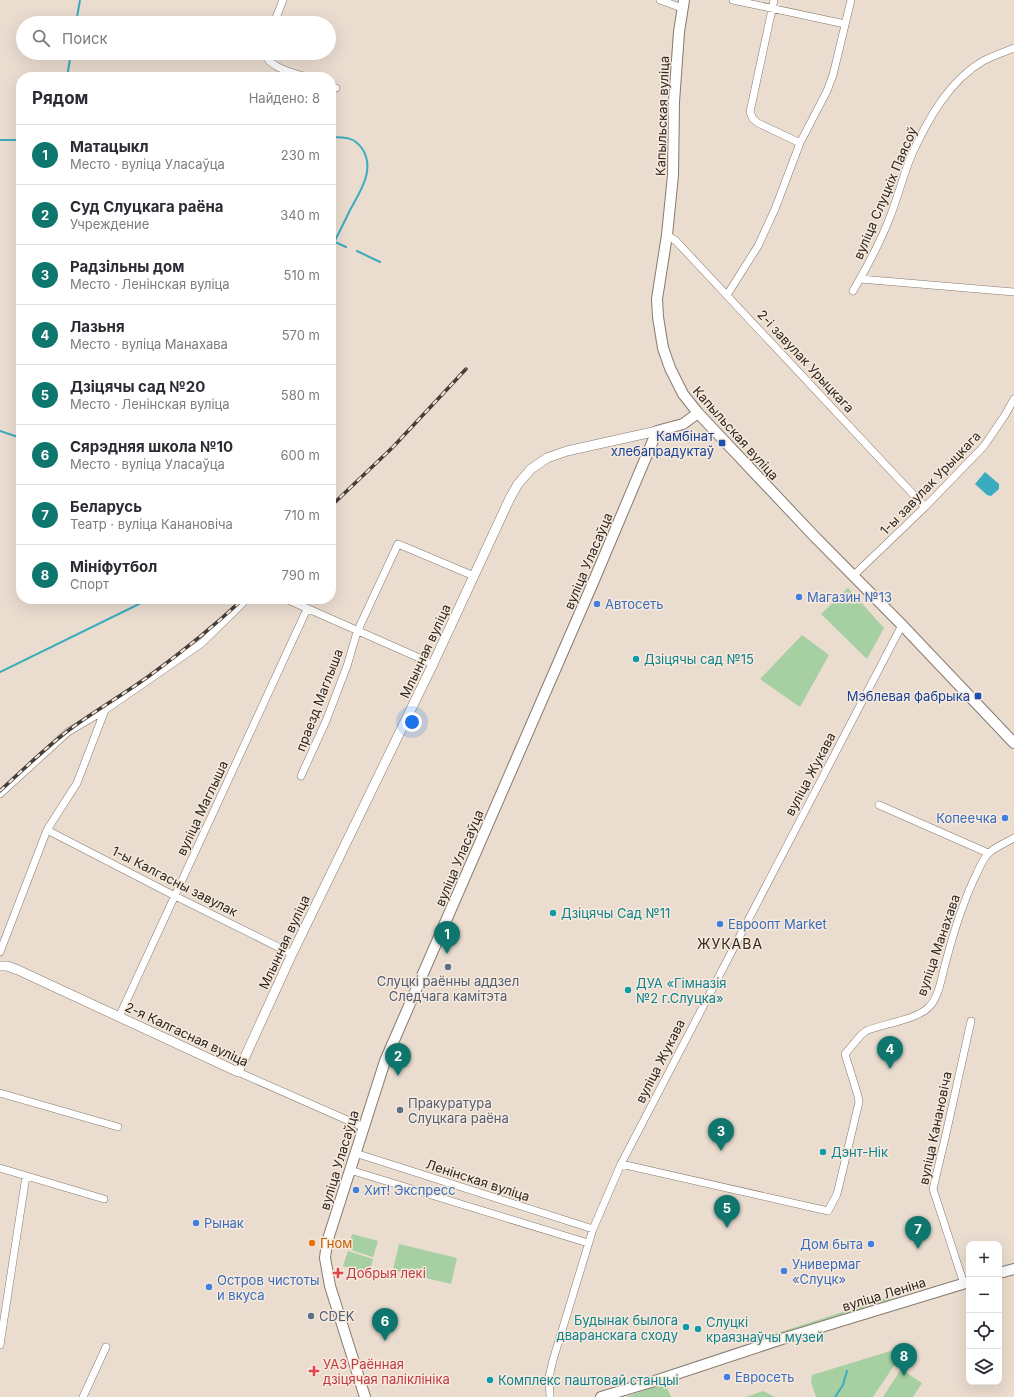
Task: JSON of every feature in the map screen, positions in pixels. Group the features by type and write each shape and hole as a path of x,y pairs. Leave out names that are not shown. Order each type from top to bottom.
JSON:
{"main road":[{"name":"Капыльская вуліца","path":"683,4 674,102 673,175 667,235 657,299 663,348 670,368 683,394 698,413 815,538 902,625 1014,744"},
{"name":"Млынная вуліца","path":"657,431 683,424 698,413"},
{"name":"вуліца Уласаўца","path":"365,1397 330,1286 325,1258 327,1242 385,1061 592,585 657,431"},
{"path":"1002,1272 1014,1269"},
{"name":"вуліца Леніна","path":"601,1397 785,1338 966,1283"}],"street":[{"path":"276,16 282,0"},
{"path":"660,0 683,4"},
{"path":"733,0 845,24"},
{"path":"774,0 750,112 753,119 758,123 800,143"},
{"path":"727,295 758,246 775,209 800,143 827,91 833,75 852,0"},
{"name":"вуліца Слуцкіх Паясоў","path":"853,291 877,247 890,217 912,155 927,124 944,97 962,78 983,61 1014,48"},
{"path":"268,60 269,62 294,72"},
{"name":"2-і завулак Урыцкага","path":"667,235 676,241 925,506"},
{"path":"860,279 1014,292"},
{"name":"1-ы завулак Урыцкага","path":"853,576 984,446 1014,399"},
{"name":"Млынная вуліца","path":"238,1072 292,954 433,664 510,498 518,484 531,469 547,458 657,431"},
{"name":"праезд Маглыша","path":"301,776 326,721 347,666 357,632 398,544 474,576"},
{"path":"0,794 68,732 105,710 202,643 242,604"},
{"path":"296,604 357,632 433,664"},
{"name":"вуліца Маглыша","path":"119,1017 307,609"},
{"name":"вуліца Жукава","path":"550,1397 550,1377 553,1360 588,1243 621,1164 902,625"},
{"path":"0,952 48,830 77,783 105,710"},
{"path":"879,805 988,854"},
{"name":"1-ы Калгасны завулак","path":"48,830 175,896 292,954"},
{"name":"вуліца Манахава","path":"621,1164 828,1211 837,1194 858,1102 858,1096 845,1054 866,1031 914,1016 929,1007 937,994 945,963 965,901 973,882 988,854 998,846 1014,838"},
{"name":"2-я Калгасная вуліца","path":"0,966 7,966 18,970 238,1072 363,1127"},
{"name":"вуліца Канановіча","path":"966,1280 933,1189 971,1021"},
{"path":"0,1093 118,1127"},
{"name":"Ленінская вуліца","path":"355,1153 593,1229"},
{"path":"0,1168 104,1198"},
{"name":"Ленінская вуліца","path":"350,1170 588,1243"},
{"path":"0,1345 26,1176"},
{"path":"82,1397 106,1347"}],"green space":[{"path":"848,588 884,628 867,659 821,614"},
{"path":"802,635 829,655 800,707 760,679"},
{"path":"352,1234 378,1241 373,1257 348,1249"},
{"path":"399,1244 457,1258 451,1284 393,1270"},
{"path":"348,1251 373,1259 369,1274 343,1266"},
{"path":"889,1297 890,1300 751,1345 750,1342"},
{"path":"907,1346 873,1397 816,1397 811,1382 812,1375"},
{"path":"901,1369 922,1383 913,1397 883,1397"},
{"path":"665,1383 671,1397 626,1397"},
{"path":"763,1391 775,1397 746,1397"}],"water":[{"path":"985,472 999,484 999,489 991,496 987,495 975,484"}],"waterway":[{"path":"77,16 80,0"},
{"path":"68,72 70,60"},
{"path":"336,137 345,138 357,142 363,150 367,165 365,181 336,239"},
{"path":"0,140 16,140"},
{"path":"336,242 346,247"},
{"path":"357,251 380,262"},
{"path":"0,431 16,436"},
{"path":"0,672 139,604"},
{"path":"835,1397 843,1385 847,1371"}],"railway":[{"path":"336,501 393,447 466,369"},
{"path":"0,791 63,734 140,683 209,629 237,604"}],"place":[{"name":"Камбінат хлебапрадуктаў","path":"722,443"},
{"name":"Магазин №13","path":"799,597"},
{"name":"Автосеть","path":"597,604"},
{"name":"Дзіцячы сад №15","path":"636,659"},
{"name":"Мэблевая фабрыка","path":"978,696"},
{"name":"Копеечка","path":"1005,818"},
{"name":"Дзіцячы Сад №11","path":"553,913"},
{"name":"Евроопт Market","path":"720,924"},
{"name":"Матацыкл","path":"447,954"},
{"name":"Слуцкі раённы аддзел Следчага камітэта","path":"448,967"},
{"name":"ДУА «Гімназія №2 г.Слуцка»","path":"628,990"},
{"name":"Лазьня","path":"890,1069"},
{"name":"Суд Слуцкага раёна","path":"398,1076"},
{"name":"Пракуратура Слуцкага раёна","path":"400,1110"},
{"name":"Радзільны дом","path":"721,1151"},
{"name":"Дэнт-Нік","path":"823,1152"},
{"name":"Хит! Экспресс","path":"356,1190"},
{"name":"Рынак","path":"196,1223"},
{"name":"Дзіцячы сад №20","path":"727,1228"},
{"name":"Гном","path":"312,1243"},
{"name":"Дом быта","path":"871,1244"},
{"name":"Беларусь","path":"918,1249"},
{"name":"Универмаг «Слуцк»","path":"784,1271"},
{"name":"Добрыя лекі","path":"338,1273"},
{"name":"Остров чистоты и вкуса","path":"209,1287"},
{"name":"CDEK","path":"311,1316"},
{"name":"Будынак былога дваранскага сходу","path":"686,1327"},
{"name":"Слуцкі краязнаўчы музей","path":"698,1329"},
{"name":"Сярэдняя школа №10","path":"385,1341"},
{"name":"УАЗ Раённая дзіцячая паліклініка","path":"314,1371"},
{"name":"Мініфутбол","path":"904,1376"},
{"name":"Евросеть","path":"727,1377"},
{"name":"Комплекс паштовай станцыі","path":"490,1380"}],"district":[{"name":"ЖУКАВА","path":"730,944"}]}
